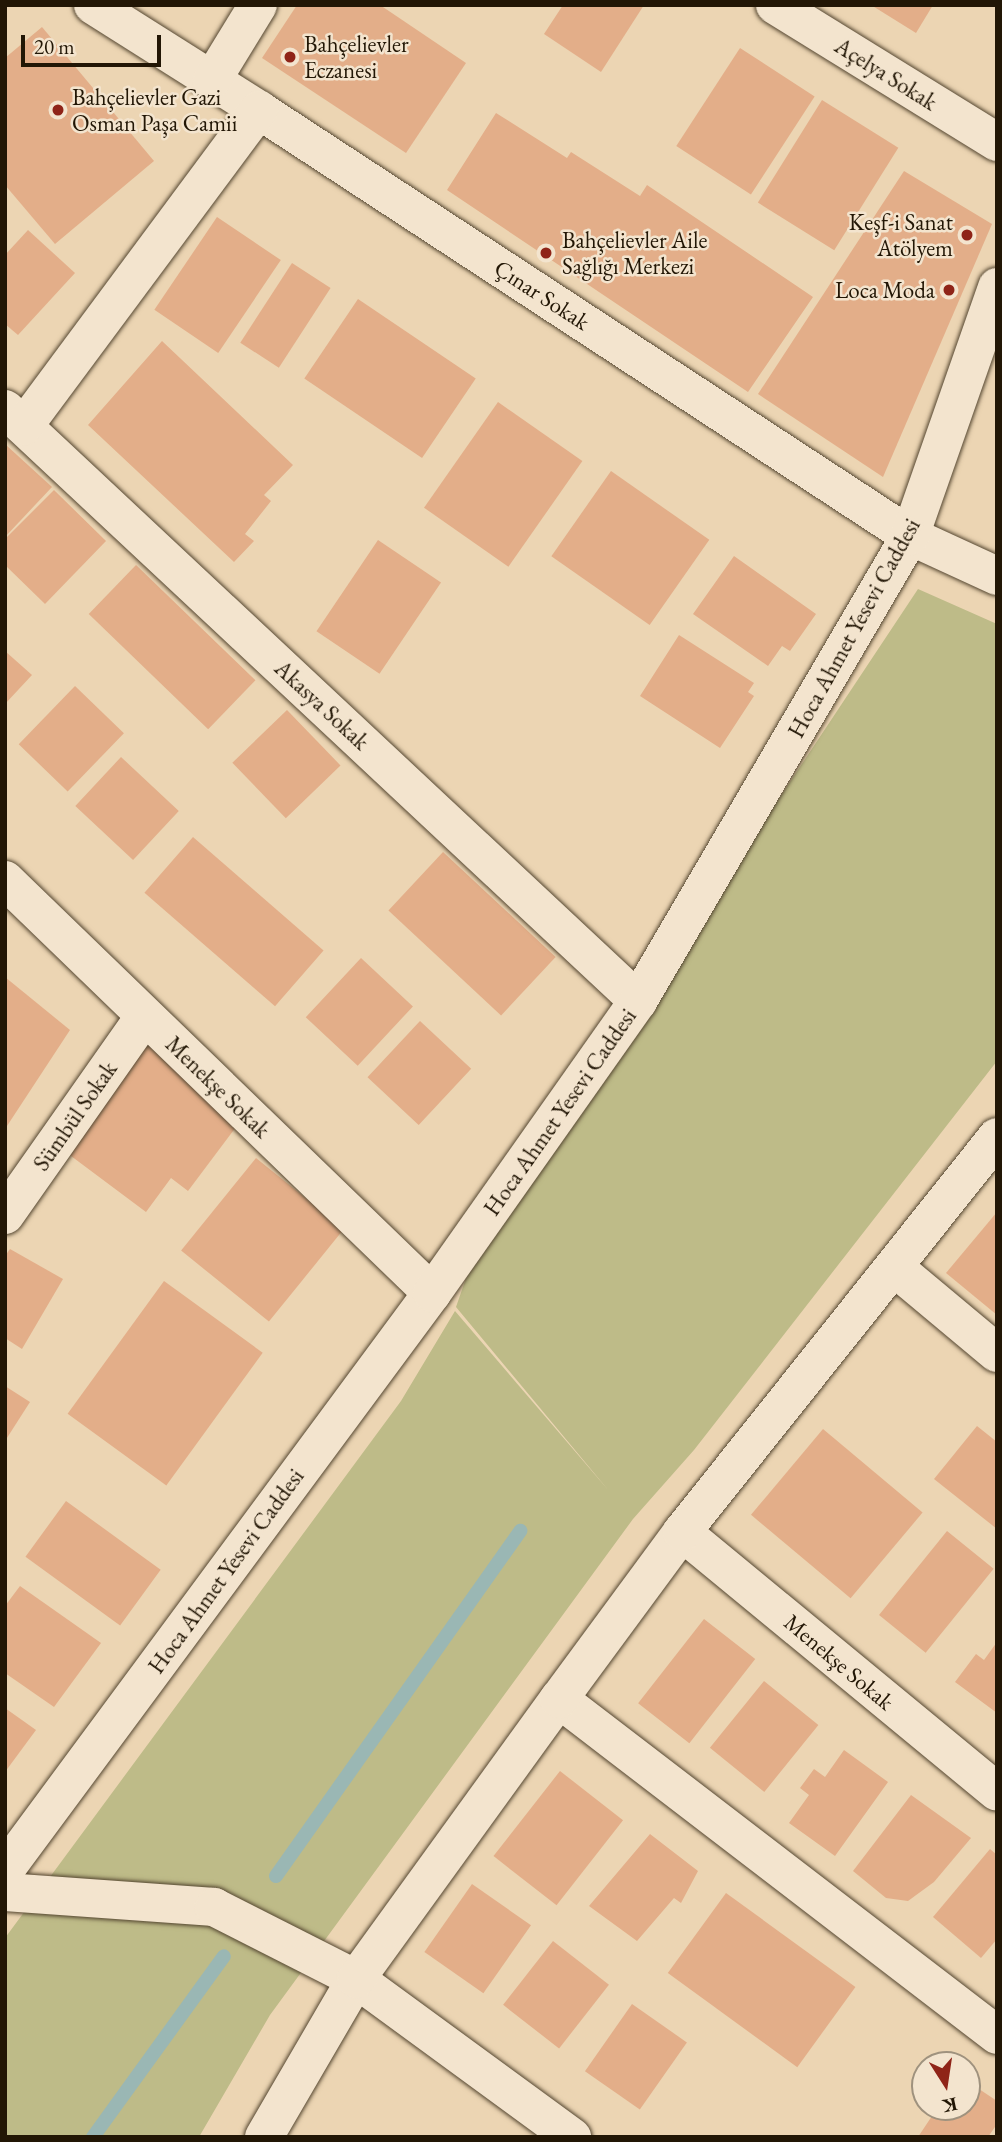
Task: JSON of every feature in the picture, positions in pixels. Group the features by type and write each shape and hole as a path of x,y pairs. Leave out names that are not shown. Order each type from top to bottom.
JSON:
{"street":[{"name":"Çınar Sokak","path":"93,5 259,110 911,536 997,576"},
{"path":"212,80 258,5"},
{"name":"Açelya Sokak","path":"775,5 997,142"},
{"path":"15,418 259,110"},
{"name":"Hoca Ahmet Yesevi Caddesi","path":"5,1870 432,1293 638,1001 911,536 997,287"},
{"name":"Akasya Sokak","path":"15,418 638,1001"},
{"name":"Menekşe Sokak","path":"5,880 432,1293"},
{"name":"Sümbül Sokak","path":"5,1215 145,1016"},
{"path":"264,2137 356,1979 559,1699 682,1532 997,1137"},
{"path":"894,1267 997,1353"},
{"name":"Menekşe Sokak","path":"682,1532 997,1792"},
{"path":"559,1699 997,2035"},
{"path":"5,1892 214,1907 356,1979 572,2137"}],"shaded area":[{"path":"918,589 997,624 997,1061 694,1450 633,1519 270,2015 199,2137 5,2137 5,1938 401,1401 455,1311 609,1491 456,1307 472,1261"}],"building":[{"path":"297,5 380,5 466,63 406,153 262,58"},
{"path":"563,5 644,5 601,72 544,34"},
{"path":"871,5 933,5 916,33"},
{"name":"Bahçelievler Gazi Osman Paşa Camii","path":"42,27 154,161 55,244 5,185 5,58"},
{"path":"740,48 815,96 751,195 676,146"},
{"path":"822,100 898,148 834,250 758,203"},
{"path":"496,113 567,158 571,152 640,196 647,185 813,297 748,392 447,190"},
{"path":"904,171 992,224 883,477 758,394"},
{"path":"217,217 281,260 218,353 154,310"},
{"path":"28,230 75,273 18,335 5,324 5,255"},
{"path":"292,263 331,288 279,368 240,343"},
{"path":"358,299 476,378 422,458 304,379"},
{"path":"162,341 293,465 264,495 271,501 245,534 254,541 234,562 88,425"},
{"path":"498,402 582,461 508,567 424,508"},
{"path":"5,444 52,487 5,537"},
{"path":"611,471 709,540 650,625 551,556"},
{"path":"54,490 106,541 45,604 5,565 5,539"},
{"path":"378,540 441,582 379,674 316,631"},
{"path":"734,556 816,614 790,651 782,646 768,666 693,614"},
{"path":"136,565 255,680 208,729 89,614"},
{"path":"679,635 754,683 748,692 754,696 720,748 640,696"},
{"path":"5,651 32,675 5,704"},
{"path":"75,686 124,733 68,792 19,744"},
{"path":"287,710 340,765 286,818 232,763"},
{"path":"121,757 179,811 133,860 75,806"},
{"path":"193,837 324,950 275,1006 144,893"},
{"path":"443,852 556,957 501,1016 388,911"},
{"path":"361,958 413,1006 358,1066 306,1017"},
{"path":"5,977 70,1030 5,1129"},
{"path":"420,1021 471,1069 419,1125 367,1077"},
{"path":"143,1041 236,1127 188,1191 171,1178 146,1212 63,1150"},
{"path":"256,1158 344,1229 269,1322 181,1250"},
{"path":"997,1212 997,1315 946,1273"},
{"path":"10,1249 63,1279 22,1349 5,1338 5,1256"},
{"path":"164,1281 263,1353 166,1485 68,1414"},
{"path":"5,1386 30,1402 5,1441"},
{"path":"977,1426 997,1442 997,1529 934,1479"},
{"path":"823,1429 923,1513 851,1598 751,1515"},
{"path":"66,1501 161,1570 120,1626 25,1557"},
{"path":"947,1531 994,1569 926,1653 879,1615"},
{"path":"20,1586 101,1643 54,1707 5,1673 5,1606"},
{"path":"704,1619 755,1659 689,1743 638,1703"},
{"path":"997,1642 997,1713 955,1682 976,1654 984,1660"},
{"path":"764,1681 818,1725 764,1792 710,1748"},
{"path":"5,1708 36,1730 5,1772"},
{"path":"844,1750 888,1782 835,1856 789,1823 809,1795 800,1788 814,1769 825,1777"},
{"path":"560,1771 623,1820 557,1905 494,1856"},
{"path":"911,1795 971,1838 934,1882 908,1901 886,1898 853,1871"},
{"path":"650,1834 698,1871 681,1903 674,1898 637,1941 589,1906"},
{"path":"990,1849 997,1855 997,1939 981,1958 933,1917"},
{"path":"472,1884 531,1925 483,1993 424,1952"},
{"path":"726,1893 855,1987 797,2067 668,1973"},
{"path":"553,1941 609,1985 559,2049 503,2005"},
{"path":"632,2004 687,2042 640,2110 585,2071"},
{"path":"981,2090 997,2101 997,2124 988,2137 918,2137 929,2121 981,2121"}],"waterway":[{"path":"276,1876 520,1531"},
{"path":"93,2137 224,1956"}],"place":[{"name":"Bahçelievler Eczanesi","path":"290,57"},
{"name":"Bahçelievler Gazi Osman Paşa Camii","path":"58,110"},
{"name":"Keşf-i Sanat Atölyem","path":"967,235"},
{"name":"Bahçelievler Aile Sağlığı Merkezi","path":"546,253"},
{"name":"Loca Moda","path":"949,290"}]}
